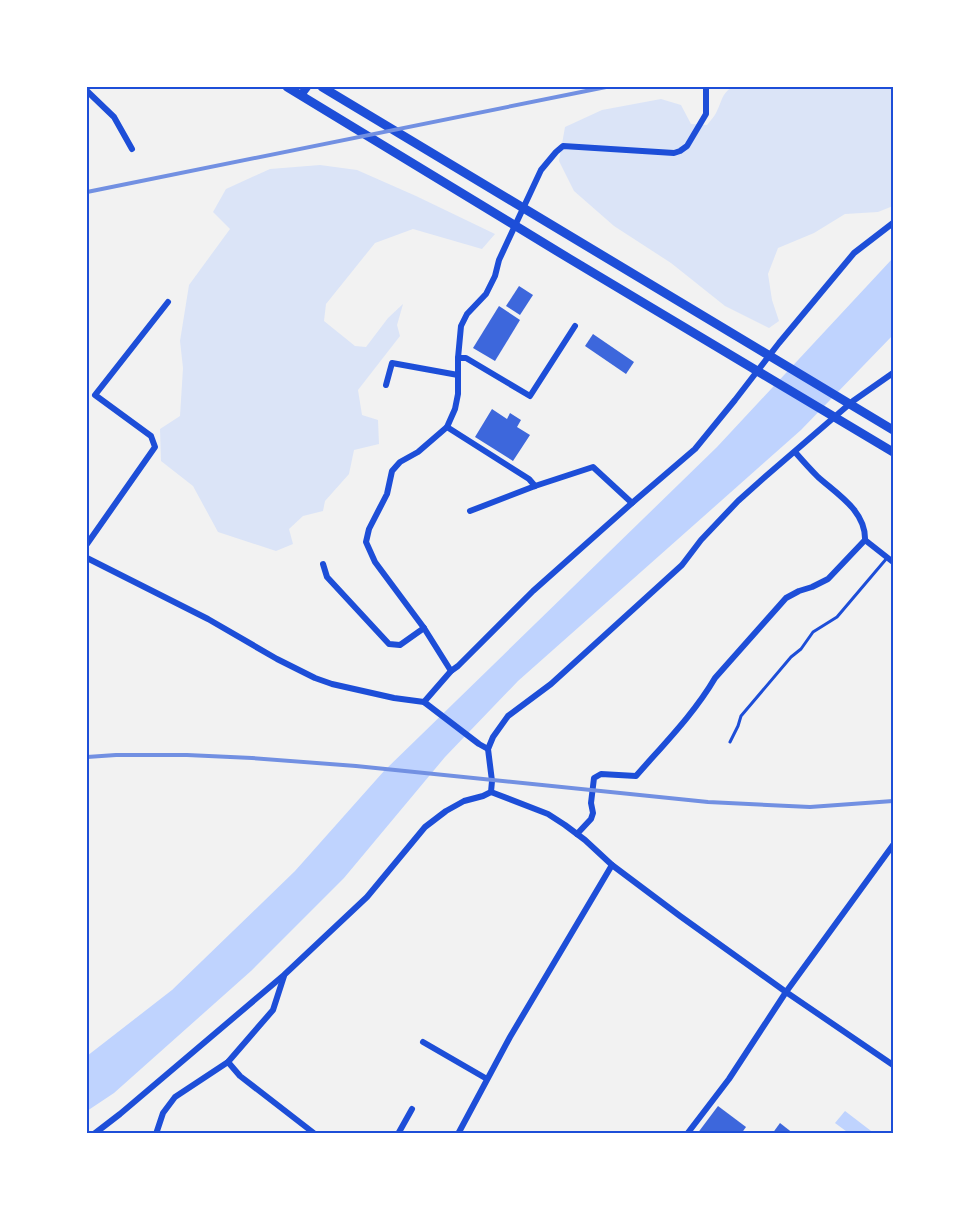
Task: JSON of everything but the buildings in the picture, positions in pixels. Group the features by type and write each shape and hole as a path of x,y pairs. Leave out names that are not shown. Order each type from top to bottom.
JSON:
{"highway":[{"path":"287,87 304,91 570,259 893,452"},
{"path":"322,87 893,430"}],"street":[{"path":"451,671 424,628 375,562 366,542 369,529 387,494 392,471 400,462 418,452 447,427 455,409 458,394 461,326 467,314 486,294 495,276 499,260 541,170 563,147 674,153 680,151 687,146 705,114 707,89"},
{"path":"87,91 114,117 132,148"},
{"path":"424,702 451,671 533,591 695,449 854,253 893,223"},
{"path":"87,544 154,447 151,436 95,395 168,302"},
{"path":"458,358 466,358 530,396 575,326"},
{"path":"386,385 392,363 458,375"},
{"path":"491,792 488,749 508,716 551,684 638,606 682,565 700,540 766,476 853,401 893,373"},
{"path":"447,427 530,479 535,486"},
{"path":"795,452 814,473 850,505 862,524 865,540 890,560"},
{"path":"470,511 593,466 632,502"},
{"path":"577,834 591,819 593,813 591,803 594,778 601,774 636,776 682,724 715,678 786,598 828,579 865,540"},
{"path":"87,558 208,619 276,659 315,678 394,698 424,702 488,749"},
{"path":"323,564 327,577 389,644 400,645 424,628"},
{"path":"94,1134 284,975 368,897 425,827 464,801 491,792 548,814 577,834 612,865 786,992 893,1065"},
{"path":"687,1134 729,1079 786,992 893,845"},
{"path":"458,1134 510,1037 612,865"},
{"path":"156,1134 163,1113 175,1097 228,1062 273,1010 284,975"},
{"path":"423,1042 487,1079"},
{"path":"228,1062 240,1076 315,1134"},
{"path":"398,1134 412,1109"}],"lane":[{"path":"730,742 741,716 783,666 801,650 813,632 837,617 890,560"}],"shaded area":[{"path":"735,87 893,87 893,206 878,212 845,214 814,233 778,248 768,274 772,300 779,321 769,328 725,306 671,263 614,226 574,191 559,161 565,127 602,110 661,99 681,105 691,124 707,125 727,91"},
{"path":"320,165 357,170 495,234 482,249 413,229 375,243 326,304 324,321 355,346 366,347 388,318 403,304 397,325 400,336 358,390 362,415 378,420 379,444 354,450 349,474 325,501 323,511 303,516 289,529 293,544 276,551 218,532 193,486 161,461 160,429 180,416 183,368 180,341 189,285 230,229 213,212 226,189 270,169"}],"water":[{"path":"893,258 893,335 801,430 518,681 445,757 344,878 251,971 114,1093 87,1111 87,1056 172,990 295,871 384,771 717,447"},
{"path":"845,1111 875,1134 850,1134 835,1123"}],"railway":[{"path":"87,192 606,87"},
{"path":"87,757 187,755 252,758 356,766 708,802 810,807 893,801"}]}
